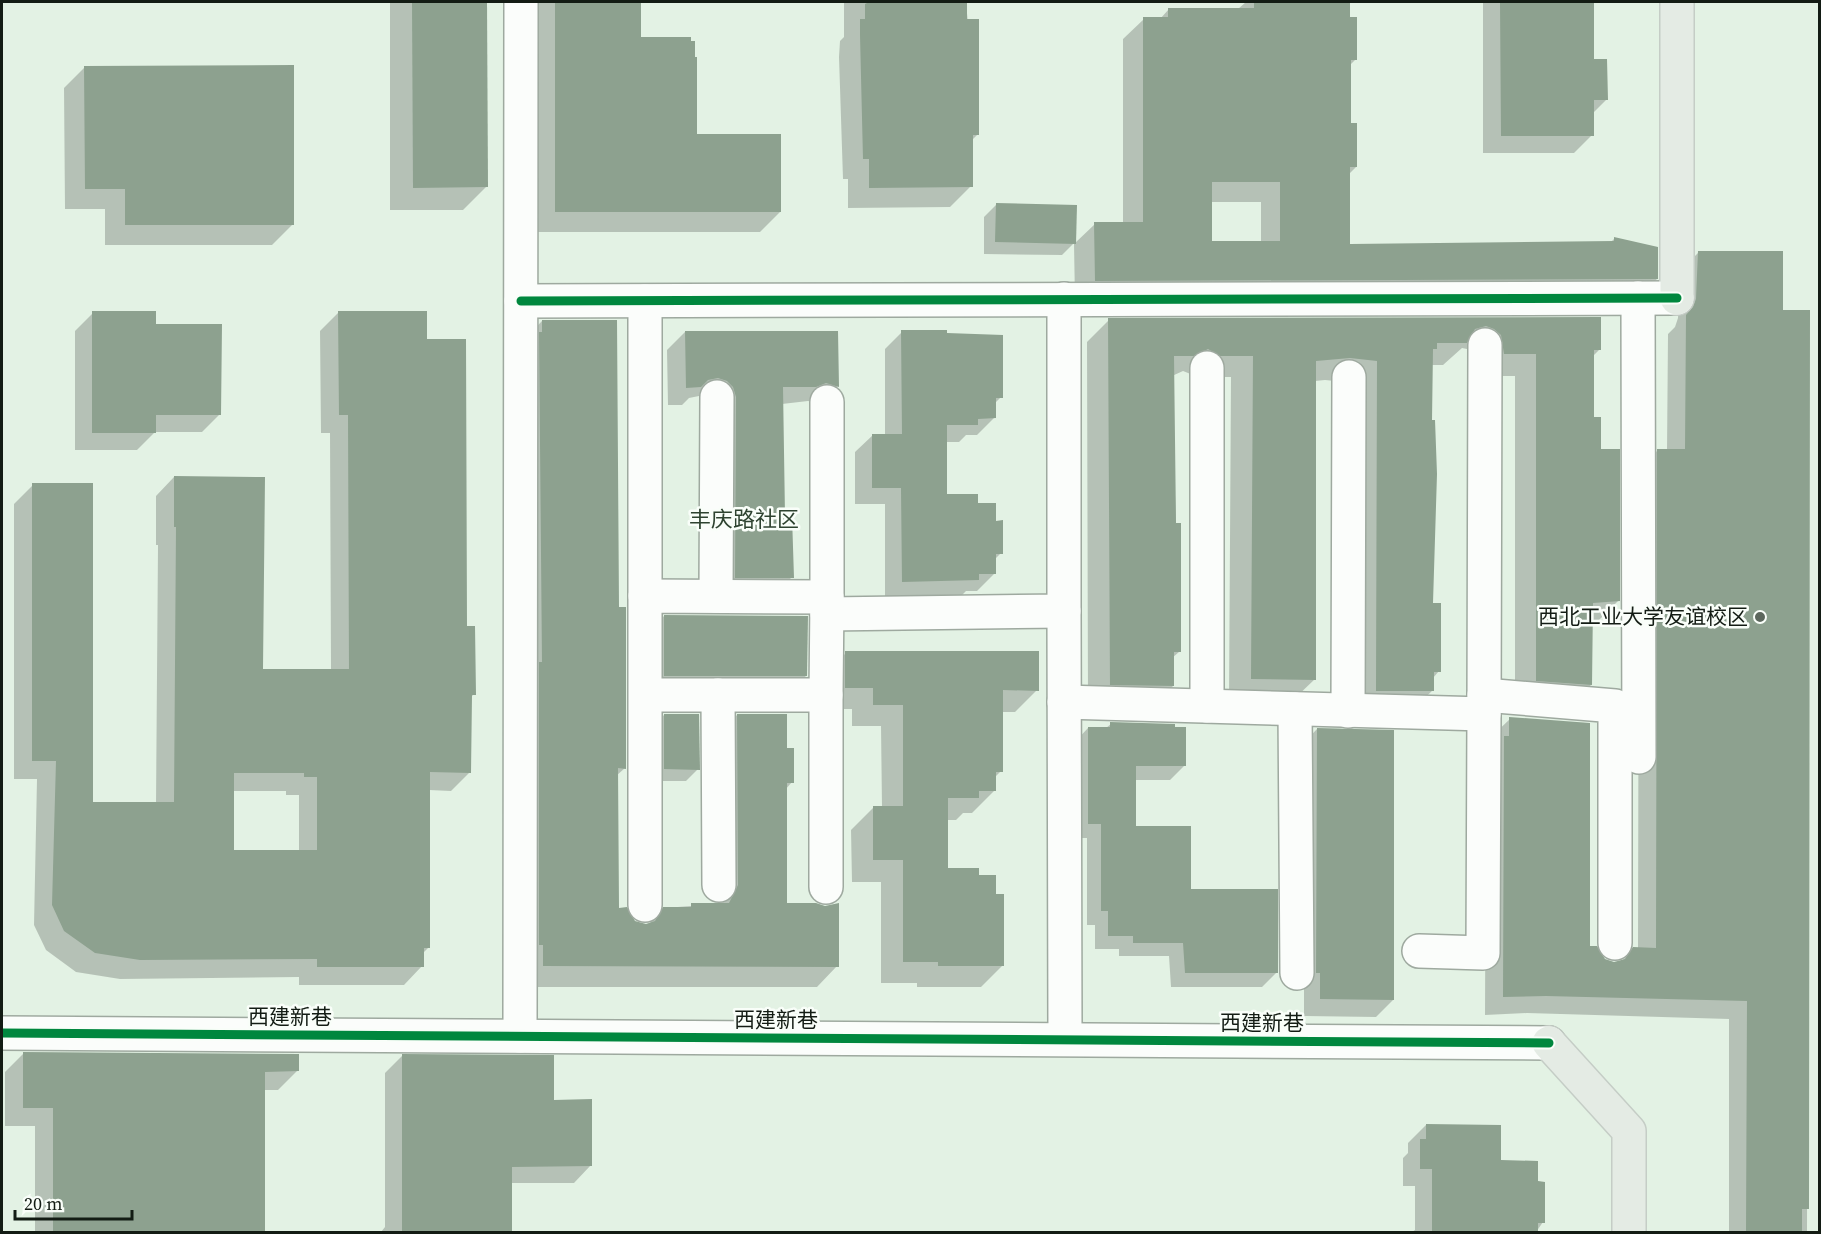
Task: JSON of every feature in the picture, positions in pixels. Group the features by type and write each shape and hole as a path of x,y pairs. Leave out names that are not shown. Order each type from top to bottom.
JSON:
{"main road":[{"path":"1677,2 1677,298"},
{"path":"1550,1043 1629,1131 1629,1233"}],"street":[{"path":"520,1036 521,2"},
{"path":"1638,298 1639,756"},
{"path":"522,300 1677,298"},
{"path":"1064,299 1065,1040"},
{"path":"645,300 645,905"},
{"path":"1419,951 1483,953 1485,345"},
{"path":"1207,368 1207,706"},
{"path":"1348,711 1349,377"},
{"path":"716,596 717,397"},
{"path":"826,887 827,402"},
{"path":"645,596 716,596 827,606 1064,611"},
{"path":"645,695 826,695"},
{"path":"718,695 719,885"},
{"path":"1064,702 1348,711 1484,705 1615,706 1615,943"},
{"path":"1295,709 1297,973"},
{"name":"西建新巷","path":"2,1033 1550,1043"}],"building":[{"path":"412,2 487,2 488,187 413,188"},
{"path":"555,2 641,2 641,37 691,37 691,41 695,41 695,57 697,57 697,134 781,134 781,212 555,212"},
{"path":"869,2 967,2 967,19 979,19 979,135 973,135 973,187 869,188 869,159 863,159 860,19 865,19 865,4"},
{"path":"1254,2 1350,2 1350,17 1357,17 1357,60 1351,60 1351,123 1357,123 1357,167 1350,167 1350,244 1614,241 1614,237 1658,247 1658,279 1095,281 1094,222 1143,222 1143,17 1168,17 1168,8 1254,8","holes":["1212,182 1280,182 1280,241 1212,241"]},
{"path":"1500,2 1594,2 1594,59 1607,59 1608,100 1594,100 1594,136 1501,136"},
{"path":"294,65 294,225 125,225 125,189 85,189 84,66"},
{"path":"996,203 1077,205 1076,244 995,242"},
{"name":"西北工业大学友谊校区","path":"1698,251 1783,251 1783,310 1810,310 1809,1209 1802,1209 1802,1233 1746,1233 1747,1001 1503,997 1504,736 1509,736 1509,717 1590,723 1590,946 1597,946 1605,959 1614,962 1625,959 1633,947 1656,948 1657,449 1685,449 1686,315 1696,299"},
{"path":"92,311 156,311 156,324 222,324 221,415 156,415 156,433 92,433"},
{"path":"338,311 427,311 427,339 466,339 467,626 475,626 476,695 472,695 471,773 430,772 430,948 424,948 424,967 317,967 317,959 140,960 95,953 64,931 52,905 56,761 32,761 32,483 93,483 93,802 174,802 176,527 174,527 174,476 265,477 263,669 349,669 348,415 339,415","holes":["234,773 304,773 304,777 317,777 317,850 234,850"]},
{"path":"1601,317 1601,350 1594,350 1594,417 1601,417 1601,449 1620,449 1620,601 1593,603 1592,685 1536,681 1536,354 1504,354 1501,335 1486,326 1475,329 1467,343 1437,343 1437,349 1433,349 1432,420 1435,420 1437,474 1433,603 1441,603 1441,672 1434,672 1434,691 1376,691 1377,361 1350,358 1316,361 1316,680 1251,679 1253,356 1220,356 1208,349 1194,356 1174,356 1176,523 1181,523 1181,652 1174,652 1174,686 1110,685 1108,318"},
{"path":"542,320 617,320 619,607 626,607 626,769 618,768 619,908 627,907 635,921 646,924 655,921 663,907 691,907 691,903 729,903 738,885 737,714 787,714 787,748 794,748 794,783 787,783 787,903 816,903 825,906 839,903 839,967 543,966 543,945 539,945 539,662 542,662 539,332 542,332"},
{"path":"901,330 947,330 947,333 1003,335 1003,398 996,398 996,418 978,419 978,425 947,425 947,494 978,494 978,503 996,503 996,521 1003,520 1003,554 996,554 996,574 979,574 979,580 902,582 901,488 872,488 872,434 902,434"},
{"path":"685,331 838,331 839,387 826,383 816,387 783,387 785,516 792,516 794,578 735,578 736,397 733,387 727,381 718,378 708,380 701,387 686,388"},
{"path":"664,615 808,616 807,676 664,676"},
{"path":"845,651 1039,651 1039,691 1003,690 1003,772 996,772 996,791 979,791 979,798 948,798 948,868 979,868 979,875 996,875 996,894 1004,894 1004,966 938,966 938,962 903,962 903,860 873,860 873,806 903,806 903,705 873,705 873,688 845,688"},
{"path":"664,714 699,714 700,770 664,769"},
{"path":"1110,722 1175,724 1175,727 1186,727 1186,766 1136,766 1136,826 1191,826 1191,889 1278,889 1278,973 1185,973 1183,943 1133,943 1133,936 1108,936 1108,911 1101,911 1101,824 1088,824 1088,727 1110,727"},
{"path":"1317,728 1394,730 1394,1000 1320,999 1320,973 1316,973"},
{"path":"23,1052 299,1054 299,1071 265,1072 265,1233 53,1233 53,1108 23,1108"},
{"path":"402,1054 554,1055 554,1100 592,1099 592,1166 512,1167 512,1233 402,1233"},
{"path":"1426,1124 1501,1125 1501,1160 1538,1161 1538,1181 1545,1182 1545,1223 1538,1223 1538,1233 1432,1233 1432,1169 1420,1169 1420,1139 1426,1139"}],"cycle path":[{"path":"521,301 1677,298"},
{"path":"2,1033 1549,1043"}],"place":[{"name":"西北工业大学友谊校区","path":"1760,617"}],"district":[{"name":"丰庆路社区","path":"744,519"}]}
